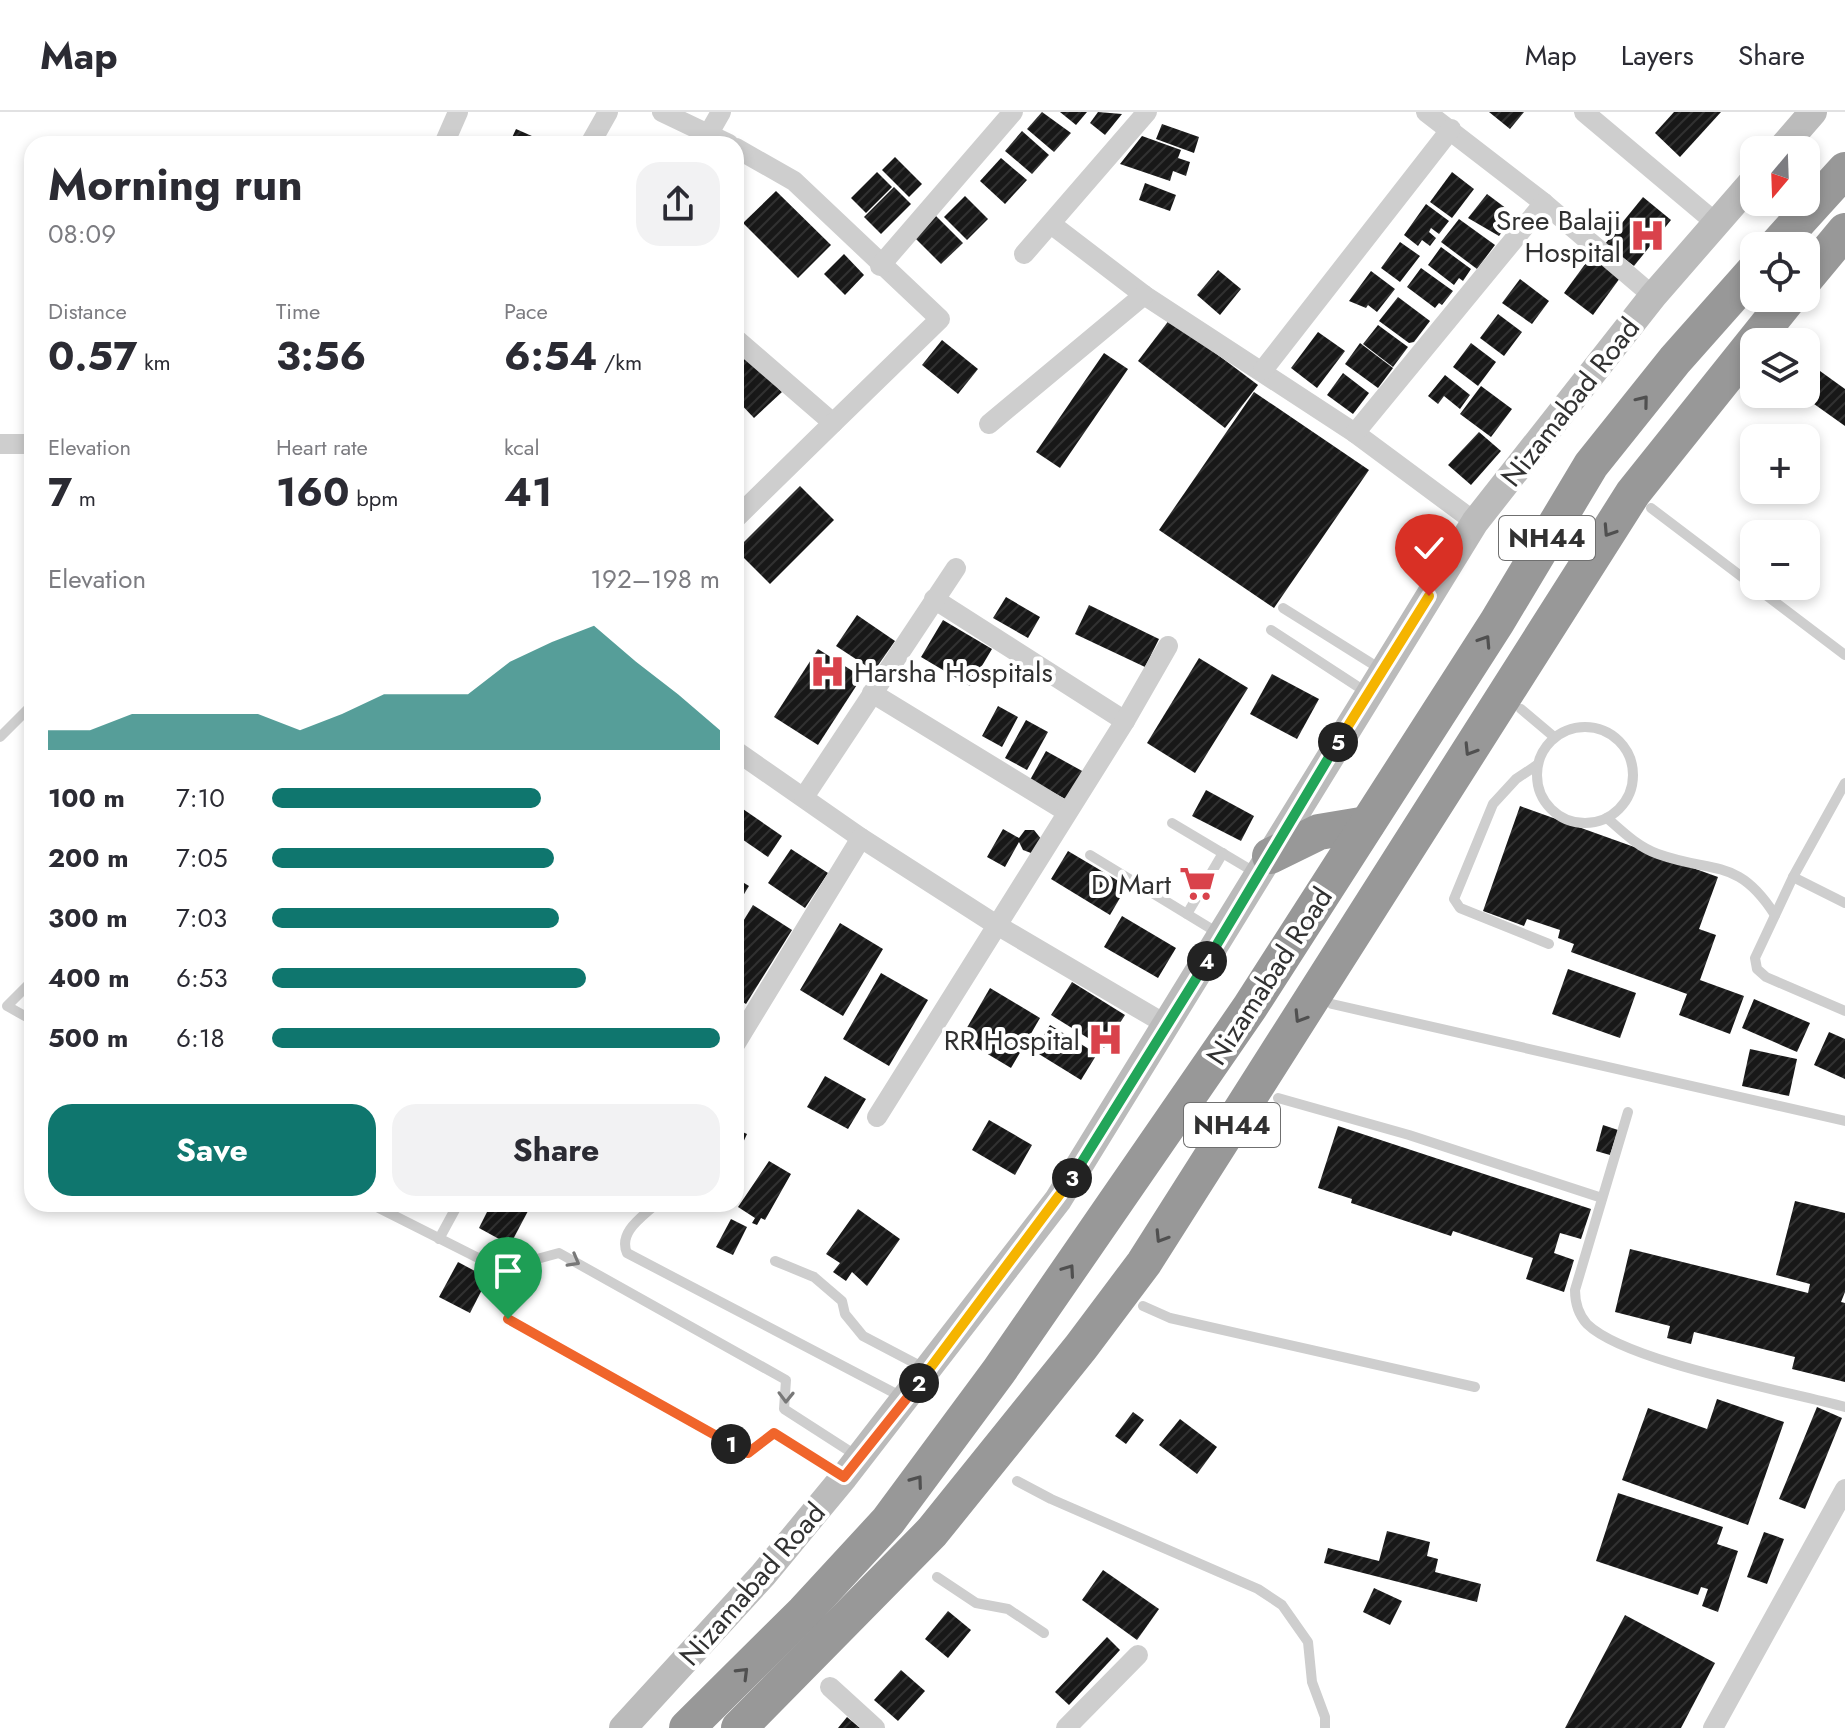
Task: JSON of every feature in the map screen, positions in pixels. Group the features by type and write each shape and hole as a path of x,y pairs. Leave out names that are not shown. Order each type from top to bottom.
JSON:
{"highway":[{"path":"1789,232 1845,170"},
{"path":"1820,261 1845,231"},
{"name":"Nizamabad Road","path":"687,1728 804,1612 888,1521 999,1371 1210,1067 1497,622 1602,452 1740,288"},
{"name":"Nizamabad Road","path":"739,1728 932,1532 1081,1347 1144,1263 1646,489 1779,312"},
{"path":"1602,452 1646,489"},
{"path":"1264,865 1319,832 1367,824"}],"main road":[{"path":"1792,136 1813,112"},
{"name":"Nizamabad Road","path":"623,1728 763,1575 852,1467 1058,1200 1475,522 1653,296 1740,196"}],"street":[{"path":"448,136 458,112"},
{"path":"594,136 608,112"},
{"path":"662,112 714,136"},
{"path":"709,133 721,112"},
{"path":"880,266 1013,112"},
{"path":"1024,254 1147,112"},
{"path":"1426,112 1544,203 1653,296"},
{"path":"1584,112 1716,223"},
{"path":"1263,370 1451,129"},
{"path":"744,153 794,181 880,266 940,319 744,510"},
{"path":"1355,433 1544,203"},
{"path":"1051,224 1144,295 1355,433 1475,522"},
{"path":"989,424 1144,295"},
{"path":"744,346 833,423"},
{"path":"0,444 24,444"},
{"path":"804,797 956,568"},
{"path":"934,599 1125,721"},
{"path":"877,1117 995,924 1125,721 1168,646"},
{"path":"872,693 1067,812"},
{"path":"744,764 804,797 861,838 995,924 1167,1025"},
{"path":"744,1030 861,838"},
{"path":"1713,1728 1845,1489"},
{"path":"1066,1728 1138,1655"},
{"path":"830,1687 875,1728"}],"lane":[{"path":"1646,489 1845,655"},
{"path":"1283,608 1375,681"},
{"path":"1271,630 1375,681"},
{"path":"1521,709 1553,736"},
{"path":"0,737 24,713"},
{"path":"1537,765 1537,783 1544,800 1556,813 1572,821 1590,823 1607,818 1621,807 1632,784 1631,757 1621,743 1607,732 1590,727 1572,728 1553,736 1537,765 1516,779 1493,804 1454,899 1460,908 1549,944"},
{"path":"1845,783 1793,877 1755,958 1757,969 1766,977 1845,1011"},
{"path":"1607,818 1636,844 1655,853 1729,870 1743,877 1775,915"},
{"path":"1172,823 1223,853 1264,865"},
{"path":"1187,914 1223,853"},
{"path":"1090,855 1223,936"},
{"path":"1793,877 1845,903"},
{"path":"24,989 7,1006 24,1016"},
{"path":"1332,1004 1845,1121"},
{"path":"1278,1098 1409,1135 1602,1198"},
{"path":"1628,1112 1575,1290 1575,1305 1588,1324 1644,1354 1845,1407"},
{"path":"387,1212 500,1269 559,1253 786,1380 784,1409 852,1467"},
{"path":"439,1239 454,1212"},
{"path":"647,1212 629,1229 623,1243 627,1253 906,1399"},
{"path":"775,1261 814,1277 842,1301 845,1314 863,1336 929,1371"},
{"path":"500,1269 508,1319 748,1453 774,1433 852,1467"},
{"path":"1143,1306 1170,1318 1475,1387"},
{"path":"1017,1481 1051,1499 1258,1589 1282,1605 1308,1642 1312,1682 1325,1717 1325,1728"},
{"path":"937,1577 976,1603 1008,1609 1044,1633"}],"building":[{"path":"1042,112 1071,133 1054,152 1027,129"},
{"path":"1060,112 1087,112 1076,125"},
{"path":"1098,112 1122,114 1105,135 1090,123"},
{"path":"1489,112 1524,112 1510,129"},
{"path":"1674,112 1721,112 1680,157 1655,133"},
{"path":"1162,124 1199,137 1194,153 1156,139"},
{"path":"516,129 532,136 513,136"},
{"path":"1022,131 1049,155 1032,174 1005,151"},
{"path":"1142,136 1181,150 1178,158 1190,162 1186,176 1173,171 1170,181 1120,164"},
{"path":"895,157 922,184 909,197 882,170"},
{"path":"1001,158 1027,180 1005,204 980,181"},
{"path":"877,172 892,187 866,213 851,198"},
{"path":"1452,172 1474,189 1452,218 1430,202"},
{"path":"1145,183 1176,195 1170,211 1139,200"},
{"path":"894,187 911,204 881,234 864,217"},
{"path":"776,191 831,245 798,278 744,222"},
{"path":"1487,194 1515,215 1499,236 1468,218"},
{"path":"965,196 988,219 967,240 944,217"},
{"path":"1643,197 1671,220 1634,266 1605,244"},
{"path":"1426,204 1449,221 1439,234 1431,228 1429,232 1436,238 1430,246 1422,240 1418,246 1404,235"},
{"path":"935,215 963,243 941,264 913,236"},
{"path":"1459,219 1495,245 1477,269 1441,242"},
{"path":"1400,242 1420,256 1400,282 1381,268"},
{"path":"1441,247 1471,269 1463,281 1459,278 1454,285 1428,265"},
{"path":"844,254 864,275 845,295 824,274"},
{"path":"1591,256 1620,278 1593,315 1564,293"},
{"path":"1421,268 1453,291 1442,305 1439,303 1435,308 1407,287"},
{"path":"1218,270 1241,289 1220,315 1197,295"},
{"path":"1371,271 1395,289 1377,312 1368,305 1366,308 1349,301"},
{"path":"1520,279 1549,301 1532,324 1502,303"},
{"path":"1398,297 1430,321 1414,342 1409,343 1379,321"},
{"path":"1498,314 1522,332 1504,356 1480,338"},
{"path":"1170,319 1258,385 1225,428 1138,361"},
{"path":"1378,325 1408,347 1393,367 1363,344"},
{"path":"1318,332 1345,351 1317,388 1291,368"},
{"path":"942,340 978,369 958,394 922,365"},
{"path":"1360,343 1393,368 1378,388 1345,364"},
{"path":"1471,343 1496,362 1478,386 1453,367"},
{"path":"744,353 782,392 754,418 744,407"},
{"path":"1104,353 1128,369 1060,468 1036,452"},
{"path":"1820,371 1845,389 1845,426 1820,408"},
{"path":"1343,373 1369,393 1353,414 1327,395"},
{"path":"1445,375 1470,395 1460,409 1444,396 1438,404 1428,396"},
{"path":"1481,386 1512,409 1491,437 1460,414"},
{"path":"1254,392 1369,470 1274,608 1159,530"},
{"path":"1479,432 1501,451 1471,485 1448,465"},
{"path":"800,486 834,520 770,584 744,558 744,542"},
{"path":"1006,597 1040,617 1028,638 993,618"},
{"path":"1089,605 1159,639 1145,667 1075,634"},
{"path":"857,615 895,641 874,671 836,646"},
{"path":"943,620 992,649 970,686 921,657"},
{"path":"818,649 862,677 818,745 774,717"},
{"path":"1199,658 1248,688 1195,773 1147,743"},
{"path":"1272,674 1319,699 1297,739 1250,714"},
{"path":"998,706 1018,717 1002,747 982,736"},
{"path":"1026,720 1048,732 1027,770 1005,758"},
{"path":"1046,751 1084,772 1069,801 1030,780"},
{"path":"1206,790 1254,816 1241,841 1192,816"},
{"path":"1520,806 1718,877 1699,929 1716,935 1700,980 1744,996 1730,1034 1679,1015 1687,994 1571,952 1574,944 1558,938 1560,930 1527,919 1524,926 1483,911"},
{"path":"744,810 782,836 768,857 744,840"},
{"path":"1003,829 1019,838 1025,830 1034,830 1042,840 1031,853 1023,850 1019,842 1005,867 987,857"},
{"path":"791,849 828,873 805,908 768,883"},
{"path":"1068,851 1127,886 1110,915 1051,879"},
{"path":"753,905 792,930 746,1004 744,1003 744,920"},
{"path":"1122,916 1176,948 1158,978 1104,947"},
{"path":"840,923 883,949 843,1016 800,990"},
{"path":"1568,969 1636,993 1620,1038 1552,1014"},
{"path":"881,973 928,1000 889,1066 843,1039"},
{"path":"1072,982 1125,1015 1104,1048 1051,1015"},
{"path":"990,988 1040,1018 1011,1068 961,1038"},
{"path":"1754,999 1810,1023 1797,1052 1742,1028"},
{"path":"1050,1025 1097,1054 1081,1080 1034,1051"},
{"path":"1829,1032 1845,1039 1845,1079 1814,1065"},
{"path":"1750,1049 1797,1059 1789,1096 1742,1086"},
{"path":"825,1076 866,1099 848,1129 807,1107"},
{"path":"989,1120 1032,1145 1015,1175 972,1150"},
{"path":"1603,1125 1618,1130 1610,1155 1596,1151"},
{"path":"1338,1126 1591,1209 1581,1239 1560,1233 1554,1253 1574,1260 1564,1292 1526,1279 1533,1258 1453,1231 1451,1236 1351,1203 1352,1199 1318,1188"},
{"path":"769,1161 791,1174 765,1220 761,1218 757,1225 752,1223 755,1218 744,1211 744,1198"},
{"path":"1795,1201 1845,1213 1845,1292 1841,1302 1845,1303 1845,1382 1792,1369 1795,1357 1694,1332 1691,1344 1667,1338 1670,1326 1615,1312 1630,1249 1808,1293 1810,1284 1776,1275"},
{"path":"858,1209 900,1239 867,1286 852,1272 846,1281 833,1272 840,1263 826,1254"},
{"path":"487,1212 527,1212 510,1245 479,1228"},
{"path":"731,1219 747,1227 733,1255 716,1247"},
{"path":"458,1262 488,1278 470,1313 439,1297"},
{"path":"1717,1399 1784,1422 1748,1525 1622,1480 1648,1408 1707,1429"},
{"path":"1817,1407 1842,1418 1805,1509 1779,1499"},
{"path":"1133,1412 1144,1420 1126,1444 1115,1436"},
{"path":"1180,1419 1217,1447 1197,1474 1159,1445"},
{"path":"1618,1493 1723,1527 1717,1544 1738,1551 1718,1612 1702,1606 1708,1589 1701,1587 1698,1595 1596,1561"},
{"path":"1387,1531 1430,1542 1427,1556 1438,1559 1435,1572 1481,1584 1477,1602 1324,1563 1328,1548 1379,1561"},
{"path":"1764,1532 1784,1539 1767,1584 1747,1577"},
{"path":"1103,1570 1159,1609 1137,1640 1082,1600"},
{"path":"1374,1588 1402,1601 1390,1625 1363,1612"},
{"path":"948,1611 971,1630 948,1658 925,1639"},
{"path":"1625,1615 1715,1663 1681,1728 1565,1728"},
{"path":"1107,1637 1120,1650 1069,1705 1055,1692"},
{"path":"901,1670 925,1691 898,1721 874,1700"},
{"path":"847,1717 860,1728 838,1728"}],"place":[{"name":"Sree Balaji Hospital","path":"1647,236"},
{"name":"Harsha Hospitals","path":"828,672"},
{"name":"D Mart","path":"1197,884"},
{"name":"RR Hospital","path":"1106,1040"}],"route":[{"path":"508,1319 748,1453 774,1433 844,1477 929,1371 1058,1200 1223,936 1429,596"}]}
